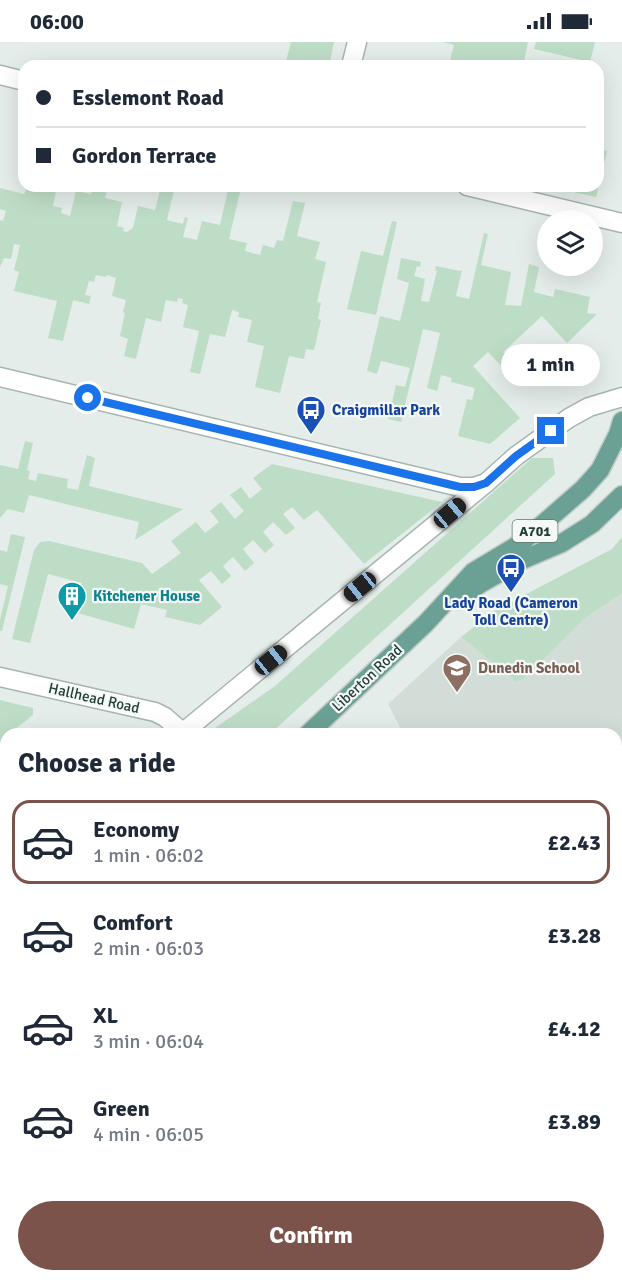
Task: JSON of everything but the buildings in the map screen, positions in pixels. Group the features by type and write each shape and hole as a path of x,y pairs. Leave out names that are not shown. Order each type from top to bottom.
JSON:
{"main road":[{"name":"Liberton Road","path":"314,728 426,623 473,572 522,543 583,489 600,470 622,421"},
{"name":"Liberton Road","path":"426,623 480,584 522,560 562,543 592,525 622,495"}],"street":[{"path":"352,60 357,42"},
{"path":"0,75 18,80"},
{"path":"492,192 622,223"},
{"path":"0,377 448,484 474,487 486,483"},
{"path":"188,728 516,456 569,418 589,407 622,398"},
{"name":"Hallhead Road","path":"0,677 155,712 165,717 177,728"}],"shaded area":[{"path":"622,593 622,728 400,728 388,704 461,637 518,682 525,678 584,619"}],"green space":[{"path":"291,42 334,42 330,60 286,60"},
{"path":"443,42 528,42 524,60 450,60 454,45"},
{"path":"536,42 595,42 590,60 534,49"},
{"path":"0,188 24,194 25,192 56,192 53,206 62,208 61,213 70,216 76,192 91,194 92,192 106,192 105,198 122,202 117,226 124,228 123,231 127,232 133,228 138,206 155,210 160,192 174,192 167,220 183,224 185,217 188,218 183,237 197,240 202,221 220,225 228,192 240,192 229,239 247,243 245,251 260,255 263,245 274,248 277,240 283,241 293,201 305,203 297,236 320,242 315,259 326,262 317,302 321,303 318,319 321,320 314,350 306,349 304,359 289,356 280,393 255,387 264,346 247,342 252,320 238,317 239,312 232,310 225,337 210,334 200,374 190,372 199,331 183,327 188,305 182,303 183,299 178,298 177,302 166,300 161,322 146,318 136,359 124,356 128,339 120,336 126,300 112,296 116,278 107,275 106,277 96,275 94,282 89,281 85,295 91,296 89,304 73,300 63,341 48,338 57,301 14,291 19,272 14,270 20,245 14,244 11,259 4,258 0,267 0,220 3,221 6,211 0,209"},
{"path":"574,192 597,192 596,197"},
{"path":"392,221 397,222 376,315 347,309 361,251 383,256"},
{"path":"484,233 488,234 481,265 511,272 505,305 521,306 529,264 537,266 534,292 553,297 555,289 590,297 587,313 597,314 567,343 542,316 503,352 515,365 507,372 488,352 473,366 520,418 490,444 458,436 467,399 472,400 475,388 451,382 452,378 441,375 437,391 427,388 440,333 423,329 401,422 388,419 396,385 405,387 410,368 381,361 377,374 367,371 380,316 400,321 409,283 397,279 401,258 421,262 414,276 425,279 421,301 429,302 437,271 436,266 462,270 456,296 469,299"},
{"path":"25,441 33,443 27,470 30,471 28,479 36,481 38,473 68,479 67,488 78,490 87,455 95,458 89,486 183,509 135,540 139,522 29,495 24,513 8,509 0,518 0,465 18,469"},
{"path":"532,458 553,458 555,474 276,728 215,728 275,686"},
{"path":"272,464 442,502 364,564 317,510 304,520 292,507 283,514 295,528 286,535 273,522 263,532 274,545 265,553 253,540 243,549 254,563 245,571 233,557 223,566 231,576 222,584 211,571 199,580 222,607 200,625 165,617 167,610 141,604 134,629 74,612 82,583 48,574 30,643 12,639 34,550 40,542 49,541 142,563 152,574 181,553 171,541 196,522 205,533 219,522 210,511 221,502 235,519 244,511 230,495 241,487 250,499 262,489 253,478"},
{"path":"11,534 25,537 2,631 0,631 0,620 8,586 0,584 0,550 7,552"},
{"path":"622,537 622,593 584,619 525,678 517,682 461,637 494,611 612,549"},
{"path":"0,700 33,708 33,715 16,728 0,728"}],"place":[{"name":"Craigmillar Park","path":"311,436"},
{"name":"Lady Road (Cameron Toll Centre)","path":"511,594"},
{"name":"Kitchener House","path":"72,622"},
{"name":"Dunedin School","path":"457,694"}],"route":[{"path":"88,398 460,487 474,487 486,483 516,456 551,431"}]}
